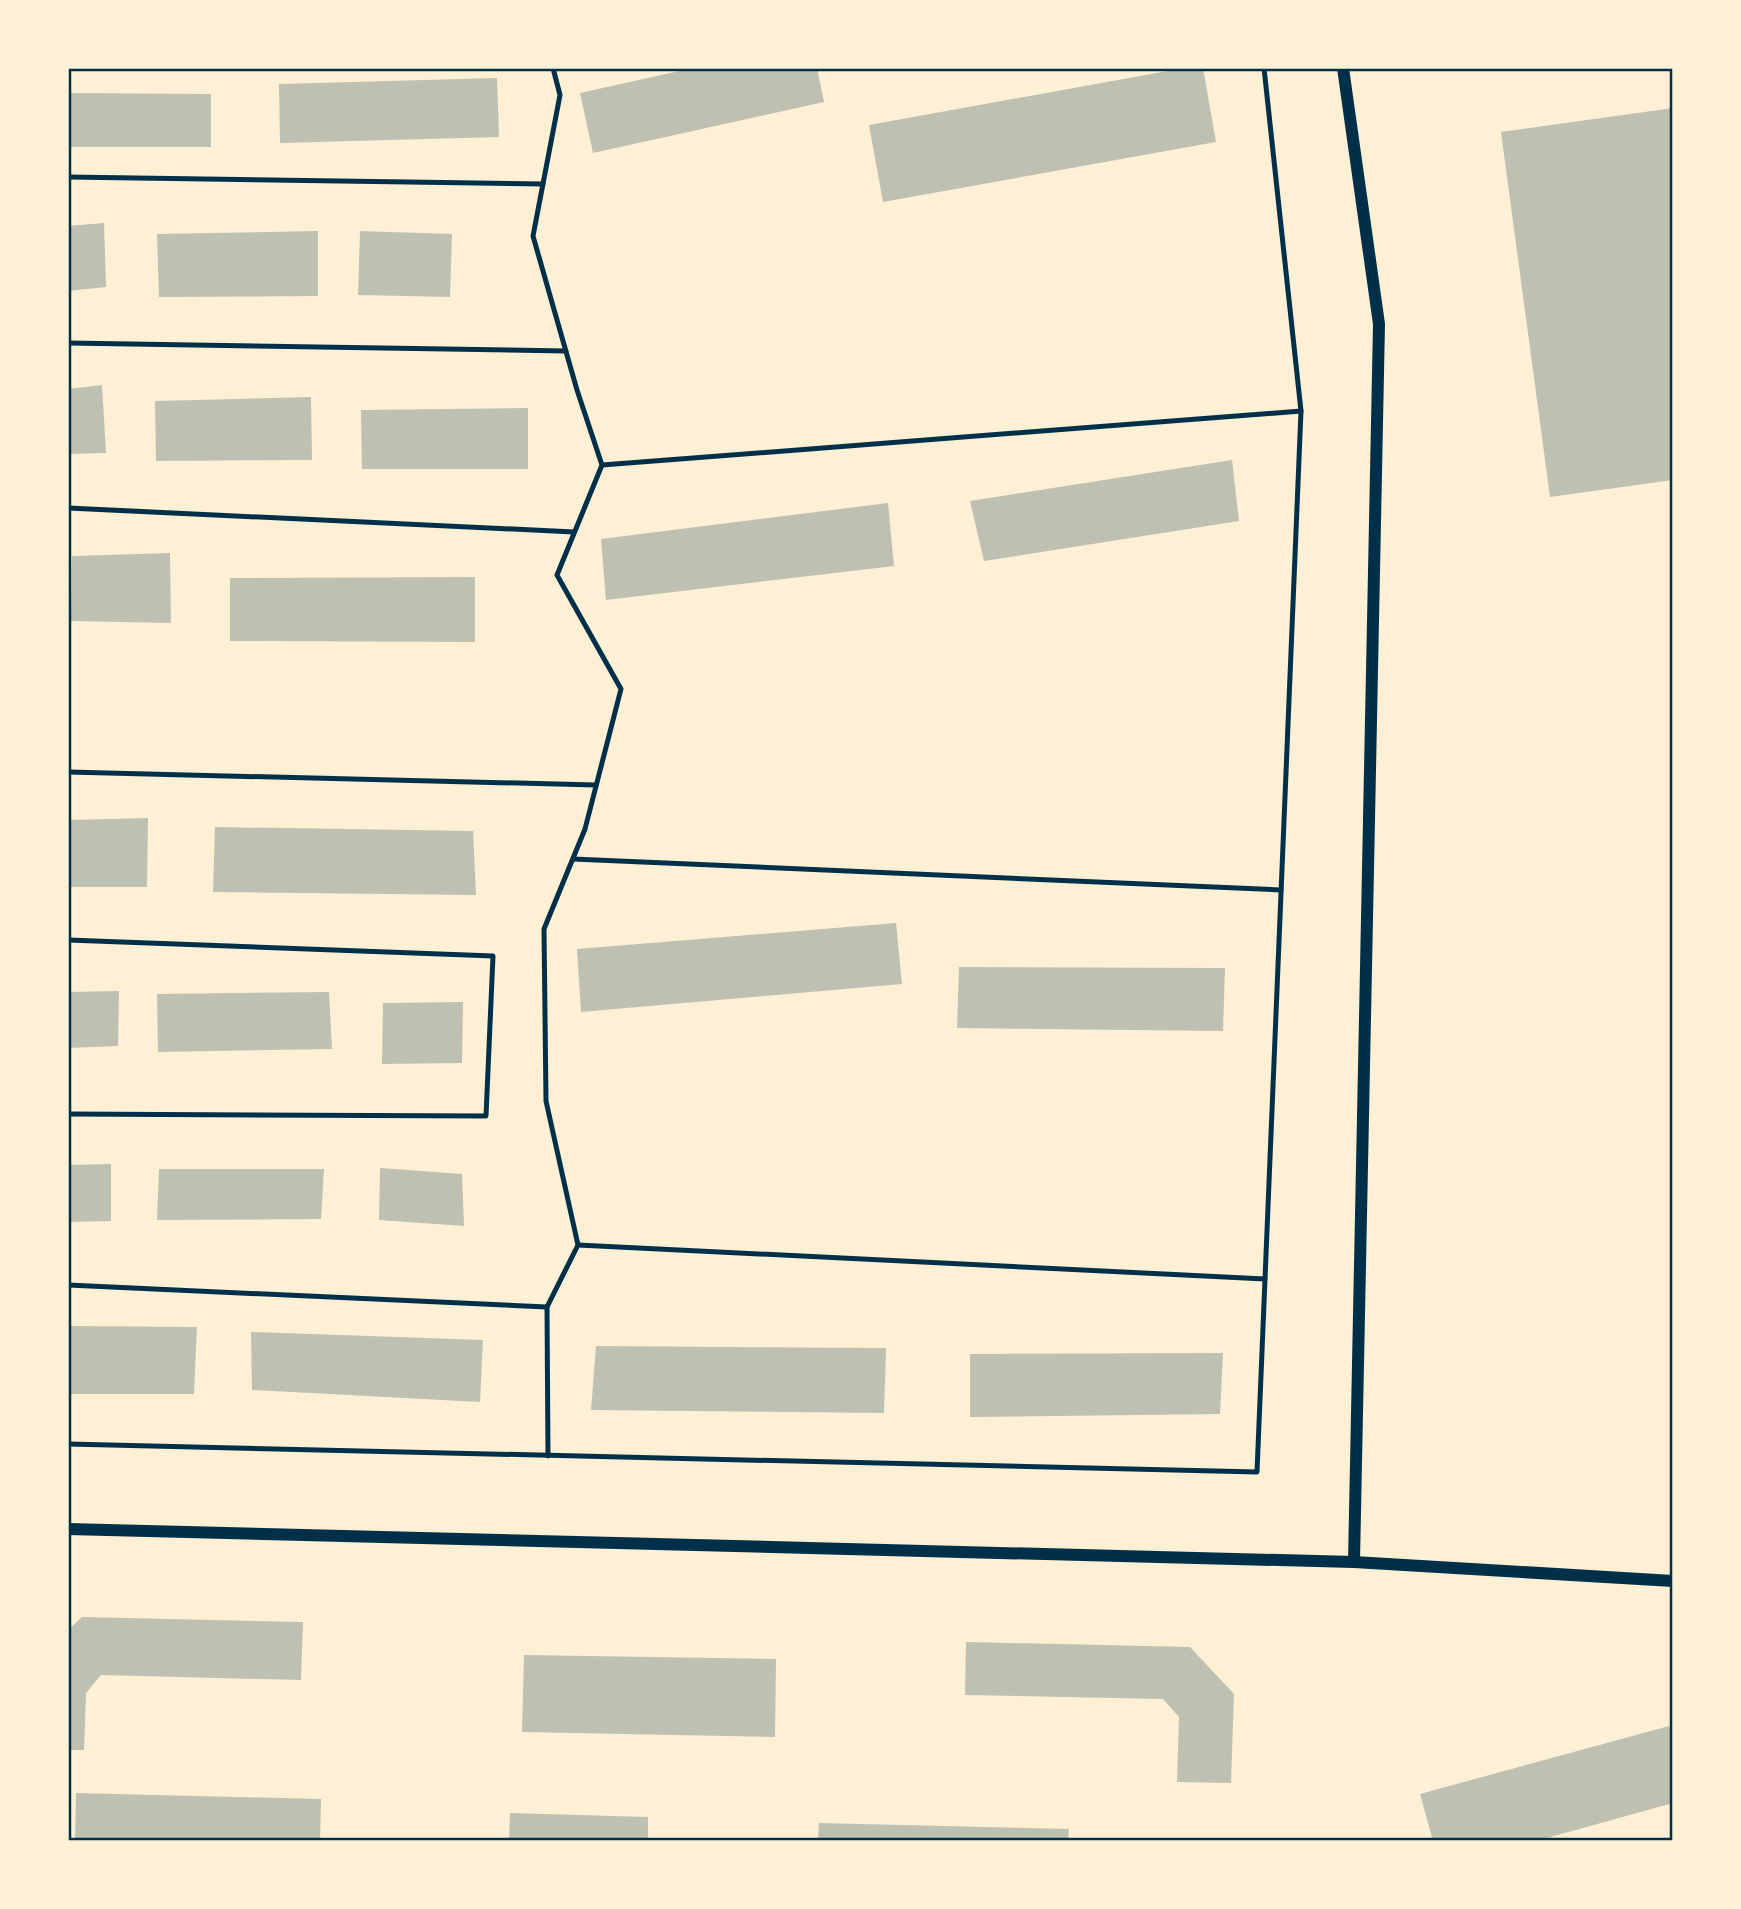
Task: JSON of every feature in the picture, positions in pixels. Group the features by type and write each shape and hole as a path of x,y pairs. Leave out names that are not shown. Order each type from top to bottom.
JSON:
{"street":[{"path":"1343,68 1379,324 1354,1562"},
{"path":"68,1529 1354,1562 1673,1581"}],"lane":[{"path":"548,1456 547,1307 578,1245 546,1101 544,929 585,830 621,689 557,575 602,465 533,236 560,95 553,68"},
{"path":"68,1444 1257,1472 1301,411 1264,68"},
{"path":"68,177 543,184"},
{"path":"68,343 566,351"},
{"path":"602,465 1301,411"},
{"path":"68,509 574,533"},
{"path":"68,772 596,785"},
{"path":"573,859 1281,890"},
{"path":"68,940 493,956 486,1116 68,1114"},
{"path":"578,1245 1265,1279"},
{"path":"68,1285 547,1307"}],"building":[{"path":"693,68 817,68 824,102 593,153 580,93"},
{"path":"1184,68 1203,68 1216,142 883,202 869,125"},
{"path":"497,78 499,137 280,143 279,84"},
{"path":"68,93 211,94 211,147 68,147"},
{"path":"1673,108 1673,480 1550,497 1501,132"},
{"path":"104,223 106,287 68,291 68,226"},
{"path":"318,231 318,296 159,297 157,234"},
{"path":"360,231 452,234 450,297 358,295"},
{"path":"102,385 106,453 68,454 68,389"},
{"path":"311,397 312,460 156,461 155,401"},
{"path":"528,408 528,469 362,469 361,410"},
{"path":"1232,460 1239,521 984,561 970,501"},
{"path":"888,503 894,566 606,600 601,539"},
{"path":"170,553 171,623 71,621 72,556"},
{"path":"475,577 475,642 230,641 230,578"},
{"path":"148,818 147,887 68,887 68,820"},
{"path":"215,827 473,831 476,895 213,892"},
{"path":"896,923 902,984 581,1012 577,949"},
{"path":"959,967 1225,968 1223,1031 957,1028"},
{"path":"119,991 118,1046 68,1048 68,992"},
{"path":"329,992 332,1049 158,1052 157,994"},
{"path":"463,1002 462,1063 382,1064 383,1003"},
{"path":"111,1164 111,1221 68,1222 68,1165"},
{"path":"380,1168 462,1174 464,1226 379,1220"},
{"path":"159,1169 324,1169 321,1219 157,1220"},
{"path":"68,1326 197,1327 194,1394 68,1394"},
{"path":"251,1332 483,1340 480,1402 252,1390"},
{"path":"596,1346 886,1348 884,1413 591,1410"},
{"path":"1223,1353 1220,1414 970,1417 970,1354"},
{"path":"82,1617 303,1622 301,1680 101,1675 86,1693 84,1750 68,1750 68,1630"},
{"path":"966,1642 1190,1647 1234,1694 1231,1783 1177,1782 1179,1717 1163,1699 965,1695"},
{"path":"524,1655 776,1659 775,1737 522,1732"},
{"path":"1669,1726 1673,1739 1673,1803 1536,1841 1433,1841 1420,1794"},
{"path":"76,1793 321,1799 320,1841 75,1841"},
{"path":"510,1813 648,1817 648,1841 509,1841"},
{"path":"819,1823 1069,1829 1068,1841 818,1841"}]}
